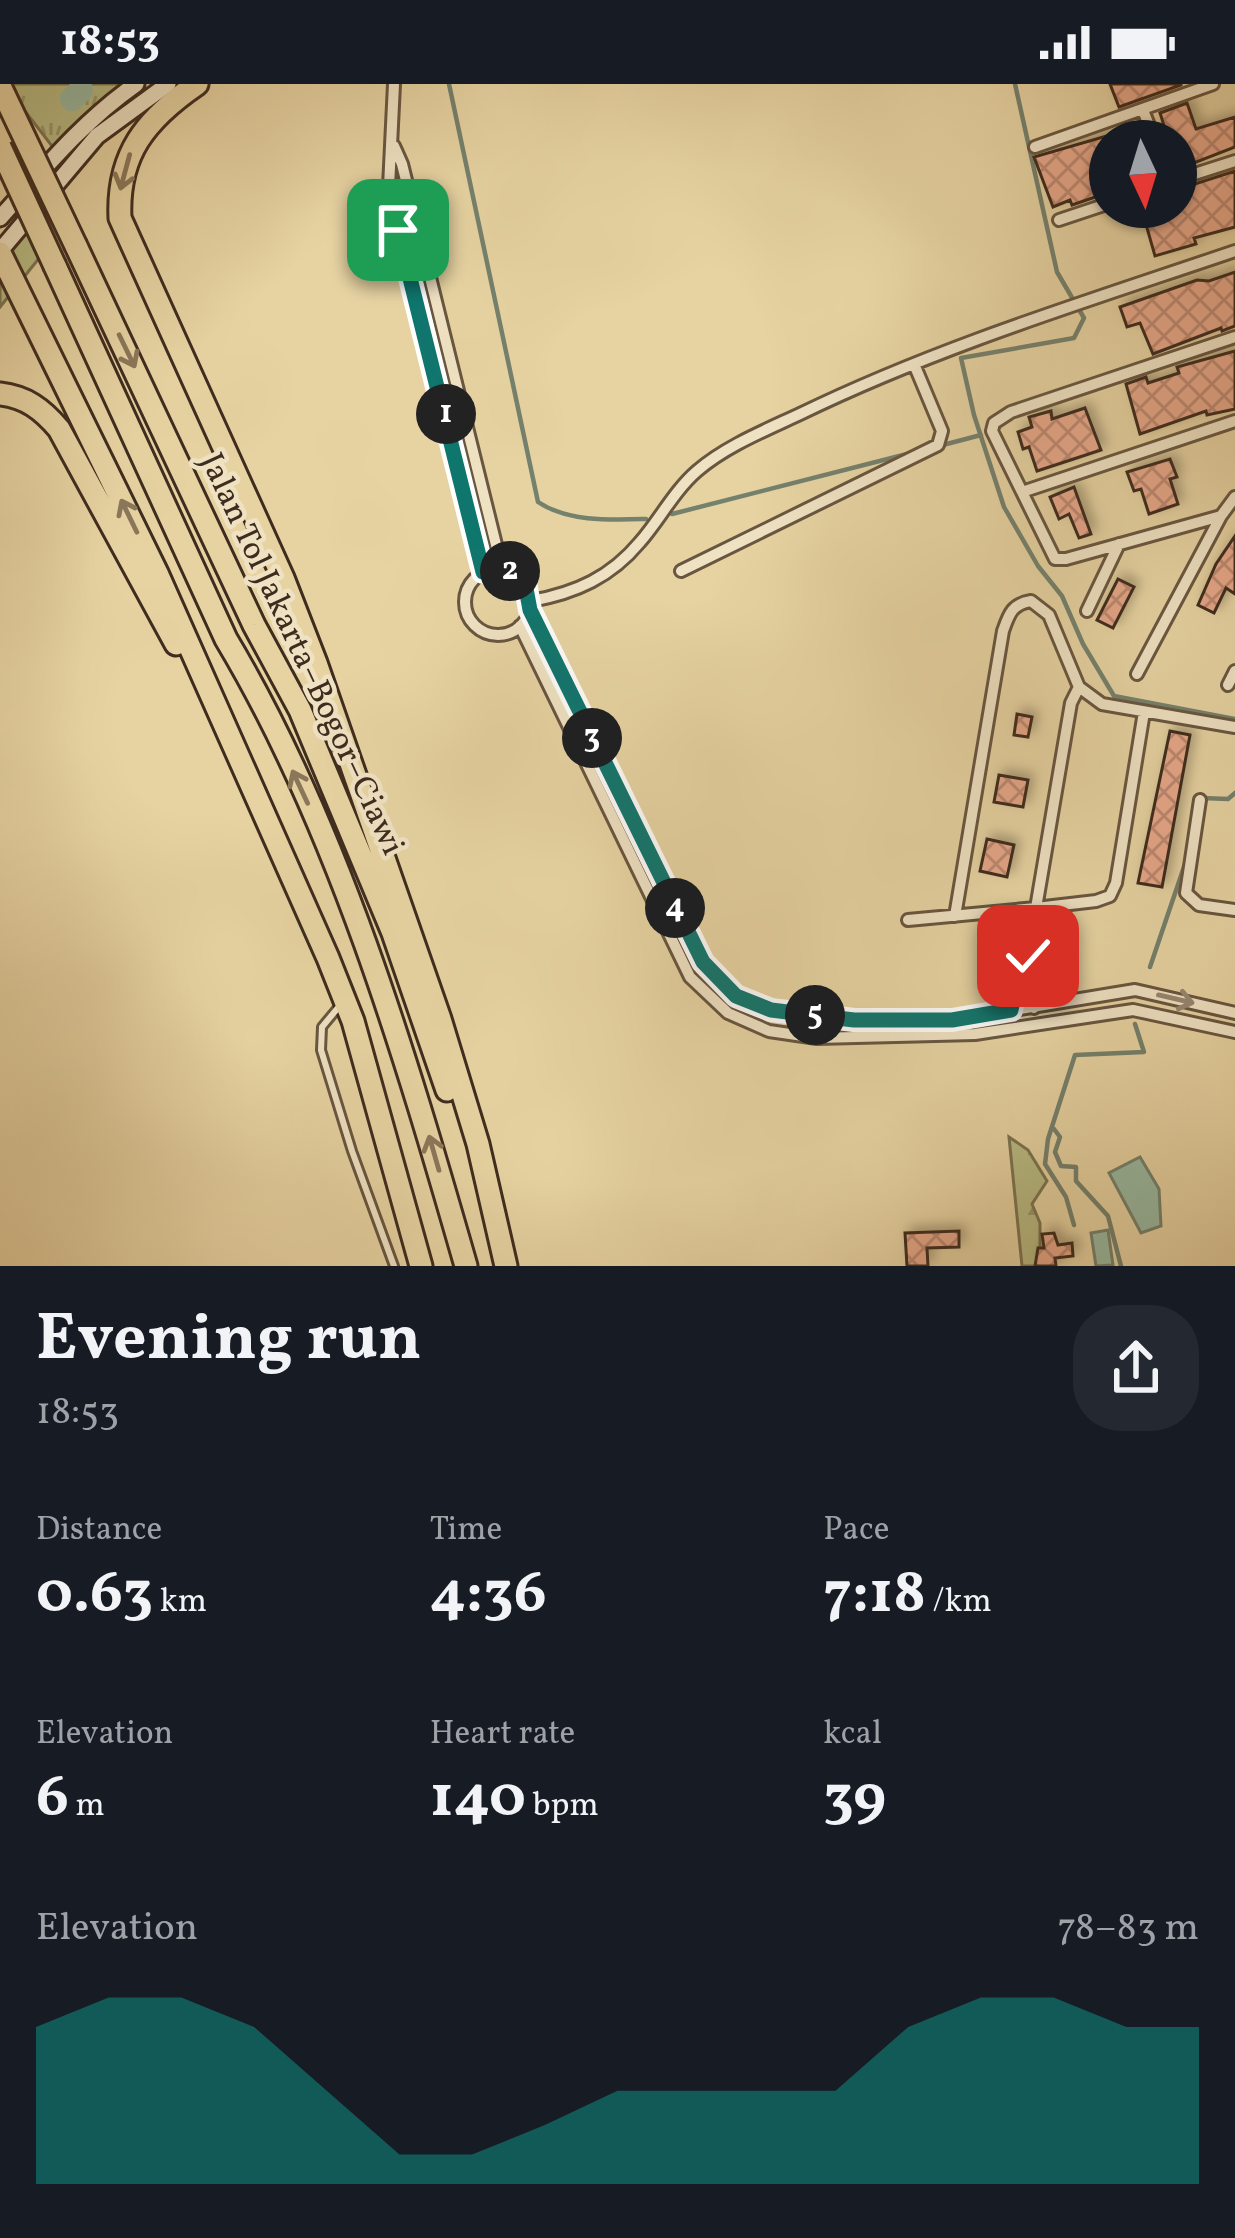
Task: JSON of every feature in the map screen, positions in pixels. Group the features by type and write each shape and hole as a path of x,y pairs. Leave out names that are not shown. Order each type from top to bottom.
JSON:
{"highway":[{"path":"197,84 150,123 127,156 120,178 120,218 283,578 316,663 440,1019 478,1144 502,1266"},
{"name":"Jalan Tol Jakarta–Bogor–Ciawi","path":"0,86 347,817 459,1124 502,1266"},
{"name":"Jalan Tol Jakarta–Bogor–Ciawi","path":"0,147 226,639 251,680 314,816 371,962 427,1129 466,1266"},
{"path":"0,252 157,573 349,1010 421,1266"},
{"path":"0,394 42,409 59,429 154,607 213,699"}],"main road":[{"path":"0,252 97,136 168,84"},
{"path":"0,218 58,149 130,86"}],"street":[{"path":"394,84 389,187 483,572"},
{"path":"1035,147 1213,84"},
{"path":"1143,110 1147,120"},
{"path":"393,143 502,568"},
{"path":"1197,173 1235,160"},
{"path":"1059,220 1089,210"},
{"path":"1235,251 914,364 745,441 697,470 640,543 604,577 531,606 520,626 494,635 470,620 465,593 483,572 502,568 519,576 531,606 677,912 703,962 736,996 771,1010 854,1020 952,1020 1135,990 1235,1013"},
{"path":"1221,516 1066,560 1054,559 1024,491 994,441 994,423 1235,337"},
{"path":"681,571 938,445 942,430 914,364"},
{"path":"1024,491 1235,421"},
{"path":"1137,674 1235,497"},
{"path":"1087,611 1119,544"},
{"path":"955,916 1004,631 1010,610 1020,603 1042,607 1079,687 1102,704 1235,727"},
{"path":"520,626 690,977 728,1012 769,1031 817,1038 975,1034 1117,1011 1235,1032"},
{"path":"1228,685 1235,671"},
{"path":"1016,1028 1011,1010 1028,956 1071,703 1079,687"},
{"path":"908,920 1110,896 1144,712"},
{"path":"1200,800 1186,893 1199,905 1235,910"},
{"path":"661,919 677,912"},
{"path":"1028,956 1039,1022"},
{"path":"1115,992 1117,1011"}],"lane":[{"path":"324,1024 349,1010"},
{"path":"324,1024 349,1010"},
{"path":"324,1024 321,1050 394,1266"}],"green space":[{"path":"4,84 125,84 138,104 69,168"},
{"path":"23,224 40,257 0,307 0,249"},
{"path":"1009,1137 1028,1150 1047,1181 1032,1204 1040,1223 1040,1266 1022,1266"}],"shaded area":[{"path":"1140,1157 1159,1189 1161,1226 1141,1233 1109,1173"},
{"path":"1108,1230 1113,1265 1096,1266 1091,1233"}],"building":[{"path":"1110,84 1181,84 1181,85 1119,107"},
{"path":"1187,103 1193,120 1162,120 1160,113"},
{"path":"1235,117 1235,147 1197,162 1197,129"},
{"path":"1089,141 1089,199 1053,207 1034,157"},
{"path":"1235,171 1235,227 1194,238 1196,244 1155,256 1147,228 1197,228 1197,183"},
{"path":"1235,272 1235,326 1153,354 1140,323 1127,327 1120,307"},
{"path":"1235,351 1235,409 1207,415 1206,411 1140,434 1126,384 1146,377 1148,383 1179,373 1177,367"},
{"path":"1085,408 1101,450 1037,471 1018,432 1032,427 1029,417 1051,411 1052,419"},
{"path":"1170,459 1177,477 1170,479 1178,504 1149,514 1141,489 1134,491 1127,472"},
{"path":"1074,487 1091,534 1079,538 1069,514 1059,519 1050,497"},
{"path":"1235,536 1235,594 1226,588 1214,613 1198,605"},
{"path":"1118,579 1134,587 1113,628 1097,620"},
{"path":"1017,714 1032,717 1028,737 1014,735"},
{"path":"1170,731 1190,735 1162,887 1138,883"},
{"path":"999,775 1028,780 1023,807 994,802"},
{"path":"987,839 1014,845 1007,877 980,871"},
{"path":"959,1231 959,1247 927,1248 928,1266 907,1266 905,1233"},
{"path":"1054,1233 1058,1245 1072,1243 1073,1256 1055,1258 1056,1266 1035,1266 1038,1248 1044,1248 1042,1234"}],"waterway":[{"path":"449,84 538,502 576,516 646,519"},
{"path":"1015,84 1057,272 1084,318 1074,338 961,358 1004,507 1038,566 1062,596 1114,696 1235,719"},
{"path":"72,99 81,90"},
{"path":"939,446 981,435"},
{"path":"672,514 911,453"},
{"path":"1202,798 1228,799 1235,793"},
{"path":"1150,967 1186,861"},
{"path":"1074,1225 1066,1197 1045,1164 1048,1139 1075,1055 1144,1052 1135,1024"},
{"path":"1054,1129 1060,1137 1055,1152 1061,1166 1076,1167 1076,1181 1108,1216 1121,1266"}],"route":[{"path":"398,230 483,572 502,568 525,583 530,610 703,962 736,996 771,1010 854,1020 952,1020 1011,1010 1028,956"}]}
